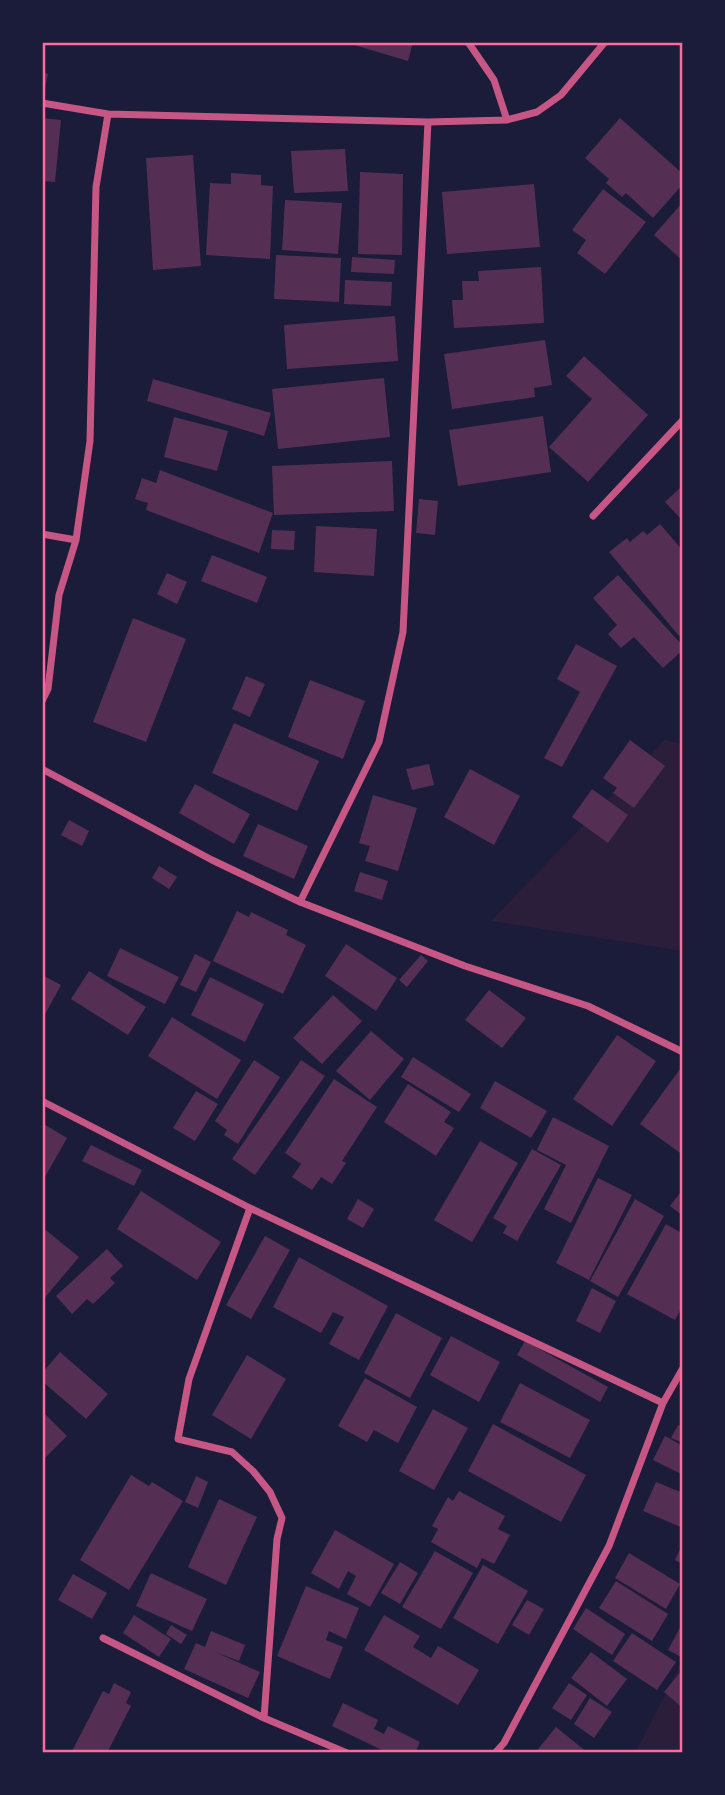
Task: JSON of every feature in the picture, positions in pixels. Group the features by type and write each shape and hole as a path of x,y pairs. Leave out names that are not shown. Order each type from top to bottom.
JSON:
{"street":[{"path":"468,42 494,80 507,120"},
{"path":"42,103 108,114 428,122 507,120 537,112 561,95 605,42"},
{"path":"42,701 48,689 59,595 76,540 90,441 96,187 108,114"},
{"path":"300,902 379,742 403,632 428,122"},
{"path":"593,516 683,420"},
{"path":"42,534 76,540"},
{"path":"42,769 212,860 300,902 465,966 589,1006 683,1052"},
{"path":"42,1101 250,1208 663,1403"},
{"path":"250,1208 189,1379 178,1439 232,1452 270,1492 282,1518 277,1539 264,1718"},
{"path":"495,1753 504,1744 609,1546 663,1403 683,1368"},
{"path":"103,1638 264,1718 347,1753"}],"shaded area":[{"path":"665,740 683,744 683,951 491,921"},
{"path":"683,1659 683,1753 635,1753"}],"building":[{"path":"344,42 413,42 408,61"},
{"path":"42,72 48,74 45,88 42,88"},
{"path":"42,118 61,120 55,182 42,181"},
{"path":"620,118 683,174 683,184 653,218 626,193 622,197 606,183 609,179 585,158"},
{"path":"345,149 348,191 294,193 291,151"},
{"path":"193,155 201,266 153,270 146,158"},
{"path":"360,172 403,174 402,255 358,254"},
{"path":"231,173 261,175 261,185 273,186 270,259 206,255 210,183 231,184"},
{"path":"534,184 540,247 447,254 442,192"},
{"path":"603,189 646,222 605,274 577,253 586,240 572,230"},
{"path":"285,200 342,203 338,254 282,250"},
{"path":"683,202 683,261 654,235"},
{"path":"276,255 341,258 339,302 274,299"},
{"path":"352,257 395,260 394,274 351,272"},
{"path":"541,267 544,323 454,328 452,300 463,300 462,281 479,281 478,271"},
{"path":"345,280 392,282 391,306 344,304"},
{"path":"395,316 398,361 287,369 284,325"},
{"path":"545,340 552,385 534,388 535,397 452,409 444,354"},
{"path":"584,356 648,415 588,482 549,447 592,399 566,376"},
{"path":"384,378 390,437 278,449 272,389"},
{"path":"153,379 271,413 264,436 147,401"},
{"path":"543,416 551,472 458,486 449,430"},
{"path":"174,417 228,431 217,471 164,457"},
{"path":"392,461 394,511 274,515 272,466"},
{"path":"160,470 273,513 259,553 146,510 148,503 135,499 142,478 156,483"},
{"path":"683,485 683,521 665,502"},
{"path":"419,499 438,501 435,535 416,533"},
{"path":"660,524 683,551 683,633 679,636 609,552 627,538 630,542 643,531 647,535"},
{"path":"316,526 377,529 374,576 314,572"},
{"path":"272,530 295,531 294,550 271,549"},
{"path":"212,555 267,577 257,603 201,581"},
{"path":"167,573 187,582 177,604 157,594"},
{"path":"618,575 683,646 683,650 663,668 634,637 621,648 608,634 617,625 593,598"},
{"path":"133,618 186,639 146,742 93,722"},
{"path":"576,644 617,666 562,767 544,758 580,692 557,679"},
{"path":"246,676 265,684 250,717 232,709"},
{"path":"310,680 365,701 343,759 288,737"},
{"path":"234,723 319,761 297,811 212,773"},
{"path":"630,740 665,766 634,808 613,793 617,788 603,778"},
{"path":"429,764 434,785 412,790 406,769"},
{"path":"470,769 520,796 494,845 444,817"},
{"path":"195,784 250,814 234,844 179,813"},
{"path":"592,789 628,815 608,843 572,817"},
{"path":"373,795 417,808 398,871 365,861 370,846 359,843"},
{"path":"69,820 89,831 82,846 61,835"},
{"path":"258,824 308,846 294,879 243,856"},
{"path":"159,866 177,877 169,889 152,878"},
{"path":"360,872 388,881 382,900 354,891"},
{"path":"237,911 249,917 251,912 288,930 286,935 306,945 283,994 213,961"},
{"path":"346,944 397,978 376,1011 325,976"},
{"path":"120,948 179,977 165,1004 107,976"},
{"path":"195,954 211,962 196,992 180,985"},
{"path":"421,955 428,961 407,987 399,980"},
{"path":"89,971 146,1007 128,1035 71,999"},
{"path":"42,975 61,985 42,1020"},
{"path":"210,977 264,1004 245,1042 191,1015"},
{"path":"489,990 526,1018 502,1048 465,1020"},
{"path":"333,995 362,1021 322,1064 293,1038"},
{"path":"172,1017 241,1060 217,1099 148,1056"},
{"path":"371,1031 404,1059 370,1100 336,1071"},
{"path":"617,1035 656,1061 612,1126 573,1099"},
{"path":"413,1057 471,1094 459,1112 401,1077"},
{"path":"254,1060 280,1077 238,1144 224,1135 227,1130 215,1121"},
{"path":"301,1060 325,1076 255,1175 232,1159"},
{"path":"680,1069 683,1071 683,1155 640,1124"},
{"path":"334,1079 377,1107 342,1161 346,1163 332,1184 321,1177 312,1190 292,1177 301,1164 285,1153"},
{"path":"495,1081 547,1111 531,1138 480,1108"},
{"path":"408,1084 451,1112 444,1122 454,1128 436,1156 384,1122"},
{"path":"196,1091 218,1104 195,1141 173,1128"},
{"path":"553,1117 609,1146 571,1223 544,1209 566,1165 537,1150"},
{"path":"42,1123 67,1138 42,1182"},
{"path":"480,1141 518,1163 472,1242 434,1220"},
{"path":"91,1145 142,1170 134,1186 82,1161"},
{"path":"532,1149 561,1165 517,1241 503,1233 507,1226 493,1218"},
{"path":"598,1178 632,1195 589,1280 556,1263"},
{"path":"683,1189 683,1216 670,1206"},
{"path":"141,1191 221,1242 197,1280 117,1229"},
{"path":"358,1199 374,1209 363,1228 347,1219"},
{"path":"635,1199 664,1216 618,1297 590,1281"},
{"path":"666,1224 683,1234 683,1305 675,1320 627,1294"},
{"path":"42,1227 79,1257 42,1301"},
{"path":"265,1236 290,1250 251,1319 226,1305"},
{"path":"107,1249 123,1266 110,1278 115,1283 93,1304 87,1299 72,1314 56,1296"},
{"path":"299,1257 388,1306 359,1360 329,1344 344,1317 333,1312 321,1333 273,1307"},
{"path":"592,1288 616,1301 600,1333 576,1321"},
{"path":"396,1313 442,1338 410,1398 364,1373"},
{"path":"451,1336 500,1362 479,1402 430,1375"},
{"path":"525,1341 608,1387 600,1402 517,1355"},
{"path":"60,1352 108,1394 86,1419 42,1381 42,1373"},
{"path":"247,1355 286,1379 251,1439 212,1415"},
{"path":"365,1378 417,1407 398,1443 374,1430 367,1442 338,1426"},
{"path":"520,1383 590,1420 570,1458 500,1422"},
{"path":"433,1409 468,1428 434,1490 399,1471"},
{"path":"42,1411 67,1436 42,1461"},
{"path":"493,1424 586,1475 561,1522 468,1471"},
{"path":"678,1425 683,1427 683,1443 671,1438"},
{"path":"665,1436 683,1446 683,1475 653,1460"},
{"path":"131,1475 149,1486 152,1482 183,1501 129,1590 80,1560"},
{"path":"196,1476 208,1482 198,1508 185,1502"},
{"path":"656,1482 683,1493 683,1528 643,1511"},
{"path":"459,1491 505,1516 498,1529 510,1535 494,1564 482,1558 477,1568 431,1542 438,1529 432,1526 448,1497 453,1501"},
{"path":"219,1499 257,1517 226,1585 188,1567"},
{"path":"335,1530 394,1564 370,1607 347,1594 356,1576 348,1571 339,1589 311,1573"},
{"path":"683,1543 683,1564 675,1560"},
{"path":"435,1551 473,1573 441,1629 402,1607"},
{"path":"629,1553 680,1584 666,1609 615,1578"},
{"path":"400,1562 418,1573 400,1604 381,1593"},
{"path":"483,1565 528,1591 498,1644 453,1618"},
{"path":"151,1573 207,1599 192,1631 136,1606"},
{"path":"73,1574 107,1593 92,1619 58,1600"},
{"path":"616,1581 668,1614 652,1641 599,1608"},
{"path":"306,1586 359,1608 346,1639 329,1631 326,1640 343,1647 330,1679 277,1656"},
{"path":"527,1600 544,1609 529,1635 512,1625"},
{"path":"586,1608 625,1634 612,1655 573,1629"},
{"path":"134,1615 171,1639 159,1657 123,1633"},
{"path":"384,1615 420,1636 413,1647 431,1658 438,1646 479,1670 458,1705 364,1650"},
{"path":"683,1622 683,1658 668,1650"},
{"path":"171,1625 187,1635 181,1644 166,1634"},
{"path":"211,1631 245,1645 239,1661 215,1652 260,1672 248,1698 184,1669 196,1643 205,1647"},
{"path":"632,1633 676,1662 657,1690 613,1661"},
{"path":"591,1652 627,1679 607,1706 571,1678"},
{"path":"683,1669 683,1708 664,1692"},
{"path":"114,1683 131,1692 126,1703 131,1706 107,1753 71,1753 103,1691 109,1694"},
{"path":"569,1683 587,1695 571,1720 552,1708"},
{"path":"590,1698 612,1712 594,1738 574,1724"},
{"path":"343,1703 378,1720 374,1729 384,1734 388,1726 420,1742 415,1753 388,1753 332,1726"},
{"path":"556,1727 588,1753 535,1753"}]}
